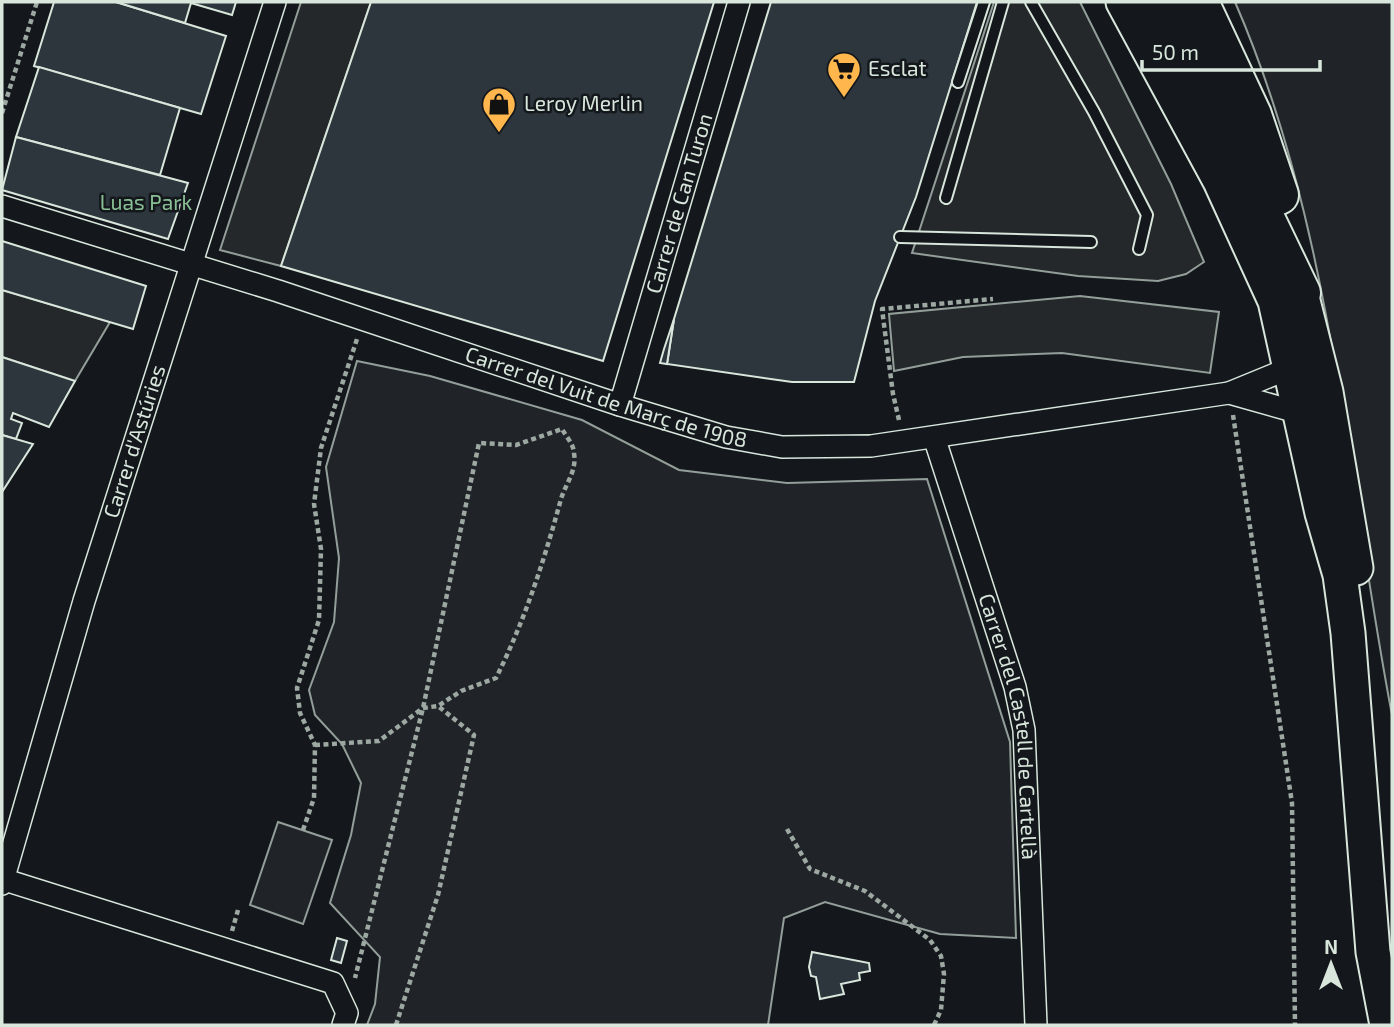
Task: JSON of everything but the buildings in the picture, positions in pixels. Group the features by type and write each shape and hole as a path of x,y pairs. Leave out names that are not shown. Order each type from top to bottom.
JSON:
{"highway":[{"path":"1161,2 1301,292"},
{"path":"1199,2 1252,115 1284,209 1301,292"},
{"path":"1212,2 1231,68"}],"main road":[{"path":"1123,2 1220,181 1275,301 1340,575 1348,633 1373,952 1390,1025"},
{"path":"1301,292 1326,392 1363,609 1377,728 1388,889 1390,1025"}],"street":[{"name":"Carrer d'Astúries","path":"2,881 84,601 275,2"},
{"name":"Carrer de Can Turon","path":"620,405 739,2"},
{"name":"Carrer del Vuit de Març de 1908","path":"2,206 291,295 620,405 726,437 782,447 851,448 1229,393 1290,368"},
{"name":"Carrer del Vuit de Març de 1908","path":"1229,393 1300,413"},
{"name":"Carrer del Castell de Cartellà","path":"934,437 1015,687 1024,730 1036,1025"},
{"path":"2,881 333,983 345,1019"}],"lane":[{"path":"958,82 984,2"},
{"path":"946,198 1003,2"},
{"path":"1031,2 1094,112 1147,215 1139,249"},
{"path":"900,237 1091,242"}],"path":[{"path":"2,113 37,2"},
{"path":"905,441 892,394 882,309 993,299"},
{"path":"303,830 314,798 316,745 300,713 297,688 319,620 321,549 314,504 320,448 359,330"},
{"path":"1229,393 1292,803 1295,1025"},
{"path":"316,745 379,741 423,708 438,706 461,691 496,678 514,642 547,555 562,495 572,476 575,451 562,429 516,445 479,443 423,708 345,1019"},
{"path":"397,1025 438,895 474,736 438,706"},
{"path":"787,829 810,869 865,891 930,940 941,956 944,974 941,1010 934,1025"}],"shaded area":[{"path":"301,2 371,2 281,266 220,250"},
{"path":"994,2 1080,2 1171,184 1204,262 1186,274 1158,281 1078,276 912,253"},
{"path":"1235,2 1392,2 1392,715 1316,263 1268,87"},
{"path":"2,290 110,322 75,381 2,357"},
{"path":"1080,296 1219,312 1210,373 1062,353 963,357 894,371 889,314"},
{"path":"357,361 430,376 582,420 679,470 787,483 927,479 1010,742 1016,938 940,934 825,902 784,918 768,1025 367,1025 375,1004 380,957 330,903 351,835 361,783 342,744 315,715 309,690 334,622 339,558 326,467"},
{"path":"278,822 332,840 303,924 250,905"}],"place":[{"name":"Esclat","path":"844,99"},
{"name":"Leroy Merlin","path":"499,134"}],"park label":[{"name":"Luas Park","path":"146,203"}]}
